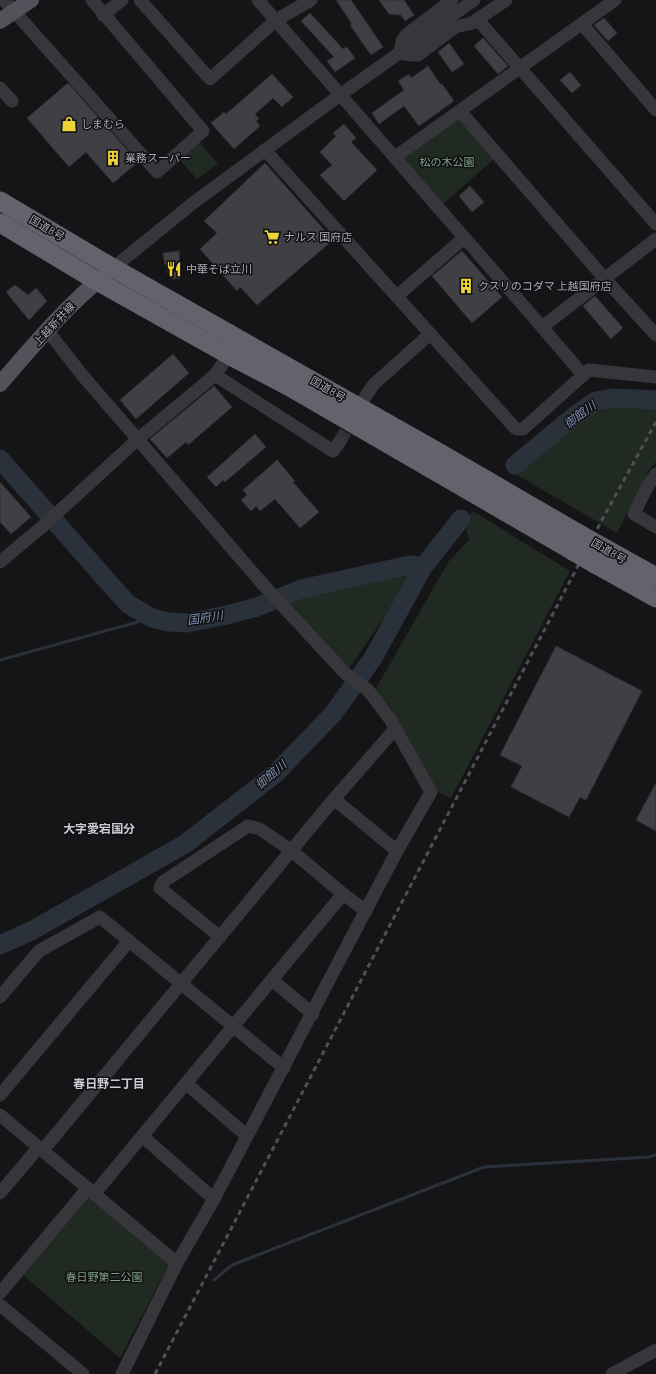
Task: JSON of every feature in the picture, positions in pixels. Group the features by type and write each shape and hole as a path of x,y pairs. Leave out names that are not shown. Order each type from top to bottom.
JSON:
{"highway":[{"name":"国道8号","path":"0,201 113,268 431,448 577,543 595,564 656,598"},
{"name":"国道8号","path":"0,223 229,355 577,543 606,549 656,577"}],"main road":[{"path":"0,21 9,6 31,0"},
{"name":"上越新井線","path":"0,384 47,330 97,280 113,268"}],"street":[{"path":"9,6 157,172 203,131 103,15 92,0"},
{"path":"103,15 122,0"},
{"path":"140,0 210,79 276,20 311,0"},
{"path":"258,0 583,375"},
{"path":"400,53 402,41 406,35 452,0"},
{"path":"113,268 193,203 340,95 474,0"},
{"path":"400,53 418,55 455,27 478,20 506,0"},
{"path":"394,157 615,0"},
{"path":"478,20 656,224"},
{"path":"582,24 656,110"},
{"path":"0,88 12,101"},
{"path":"460,111 604,279 656,335"},
{"path":"265,150 511,425 517,429 523,428 589,370 656,378"},
{"path":"397,296 464,238"},
{"path":"542,326 656,239"},
{"path":"47,330 84,376 267,589 346,674 368,690 383,708 431,792 397,851 313,1014 214,1199 177,1263 122,1374"},
{"path":"365,397 374,384 430,334"},
{"path":"0,562 43,526 138,439 215,375 229,355"},
{"path":"215,375 333,451 339,443"},
{"path":"656,474 647,487 634,514 656,527"},
{"path":"0,1193 41,1148 220,937 334,799 395,729"},
{"path":"334,799 397,851"},
{"path":"220,937 160,888 163,882 248,826 260,830 292,851 343,894 366,911"},
{"path":"0,1294 187,1084 343,894"},
{"path":"0,997 39,950 100,917 284,1068"},
{"path":"0,1095 129,941"},
{"path":"272,980 313,1014"},
{"path":"187,1084 247,1136"},
{"path":"0,1115 177,1263"},
{"path":"142,1136 214,1199"},
{"path":"0,1305 83,1374"},
{"path":"612,1374 656,1350"}],"green space":[{"name":"松の木公園","path":"458,117 495,158 443,204 402,157"},
{"path":"197,140 218,164 197,179 177,157"},
{"path":"619,404 656,405 656,462 650,468 617,533 517,475 562,434 596,409"},
{"path":"473,511 570,571 451,798 439,793 390,707 375,690 449,561 469,540 466,528 462,523"},
{"path":"404,570 409,572 411,578 348,670 285,600"},
{"name":"春日野第二公園","path":"89,1197 169,1264 120,1358 23,1275"}],"building":[{"path":"336,0 351,0 383,47 371,55 350,25 352,24"},
{"path":"379,0 404,0 414,15 405,21 401,15 389,14"},
{"path":"310,13 343,49 347,47 355,58 335,72 327,61 334,57 301,21"},
{"path":"604,18 617,33 608,41 594,25"},
{"path":"483,38 508,66 498,74 474,46"},
{"path":"449,43 464,64 452,72 438,52"},
{"path":"428,66 454,101 419,126 404,106 379,124 372,113 404,90 398,81 409,74 411,78"},
{"path":"570,72 581,85 572,93 560,80"},
{"path":"272,74 293,97 282,107 273,98 255,114 259,119 256,121 260,126 234,149 211,123 224,112 226,114"},
{"name":"しまむら","path":"68,83 138,162 113,183 86,152 69,167 27,118"},
{"path":"344,124 356,138 351,142 377,170 344,201 320,175 332,165 320,152 336,136 333,133"},
{"name":"ナルス 国府店","path":"265,163 333,240 257,305 240,287 237,291 200,249 217,233 204,221"},
{"path":"470,186 484,202 472,212 459,196"},
{"name":"中華そば立川","path":"179,251 181,278 172,279 171,274 168,274 167,264 165,265 163,253"},
{"name":"クスリのコダマ 上越国府店","path":"462,251 502,297 472,323 432,276"},
{"path":"15,285 28,295 36,288 47,301 29,320 6,292"},
{"path":"595,296 623,328 611,339 583,306"},
{"path":"173,354 189,373 136,419 120,400"},
{"path":"214,386 232,407 188,445 186,442 167,458 150,439"},
{"path":"255,434 266,447 225,482 223,480 216,487 207,477"},
{"path":"277,460 295,481 293,482 319,512 300,528 275,499 260,511 256,506 251,511 241,500 247,495 243,490"},
{"path":"0,482 31,517 11,534 0,522"},
{"path":"556,646 642,691 586,800 580,797 569,817 511,787 522,766 500,755"},
{"path":"656,783 656,831 636,820"}],"waterway":[{"name":"御館川","path":"515,465 581,411 596,401 613,398 656,400"},
{"name":"国府川","path":"0,459 128,604 152,618 168,622 187,623 257,607 301,589 405,566 413,565 423,567"},
{"name":"御館川","path":"0,945 33,930 185,844 275,774 333,714 373,658 423,567 461,519"},
{"path":"0,660 152,618"},
{"path":"214,1280 232,1265 484,1167 649,1157 656,1155"}],"tunnel":[{"path":"339,443 354,416"}],"railway":[{"path":"155,1374 603,518 656,422"}],"place":[{"name":"しまむら","path":"69,124"},
{"name":"業務スーパー","path":"113,158"},
{"name":"ナルス 国府店","path":"272,237"},
{"name":"中華そば立川","path":"174,269"},
{"name":"クスリのコダマ 上越国府店","path":"466,286"}],"district":[{"name":"大字愛宕国分","path":"99,829"},
{"name":"春日野二丁目","path":"109,1084"}]}
